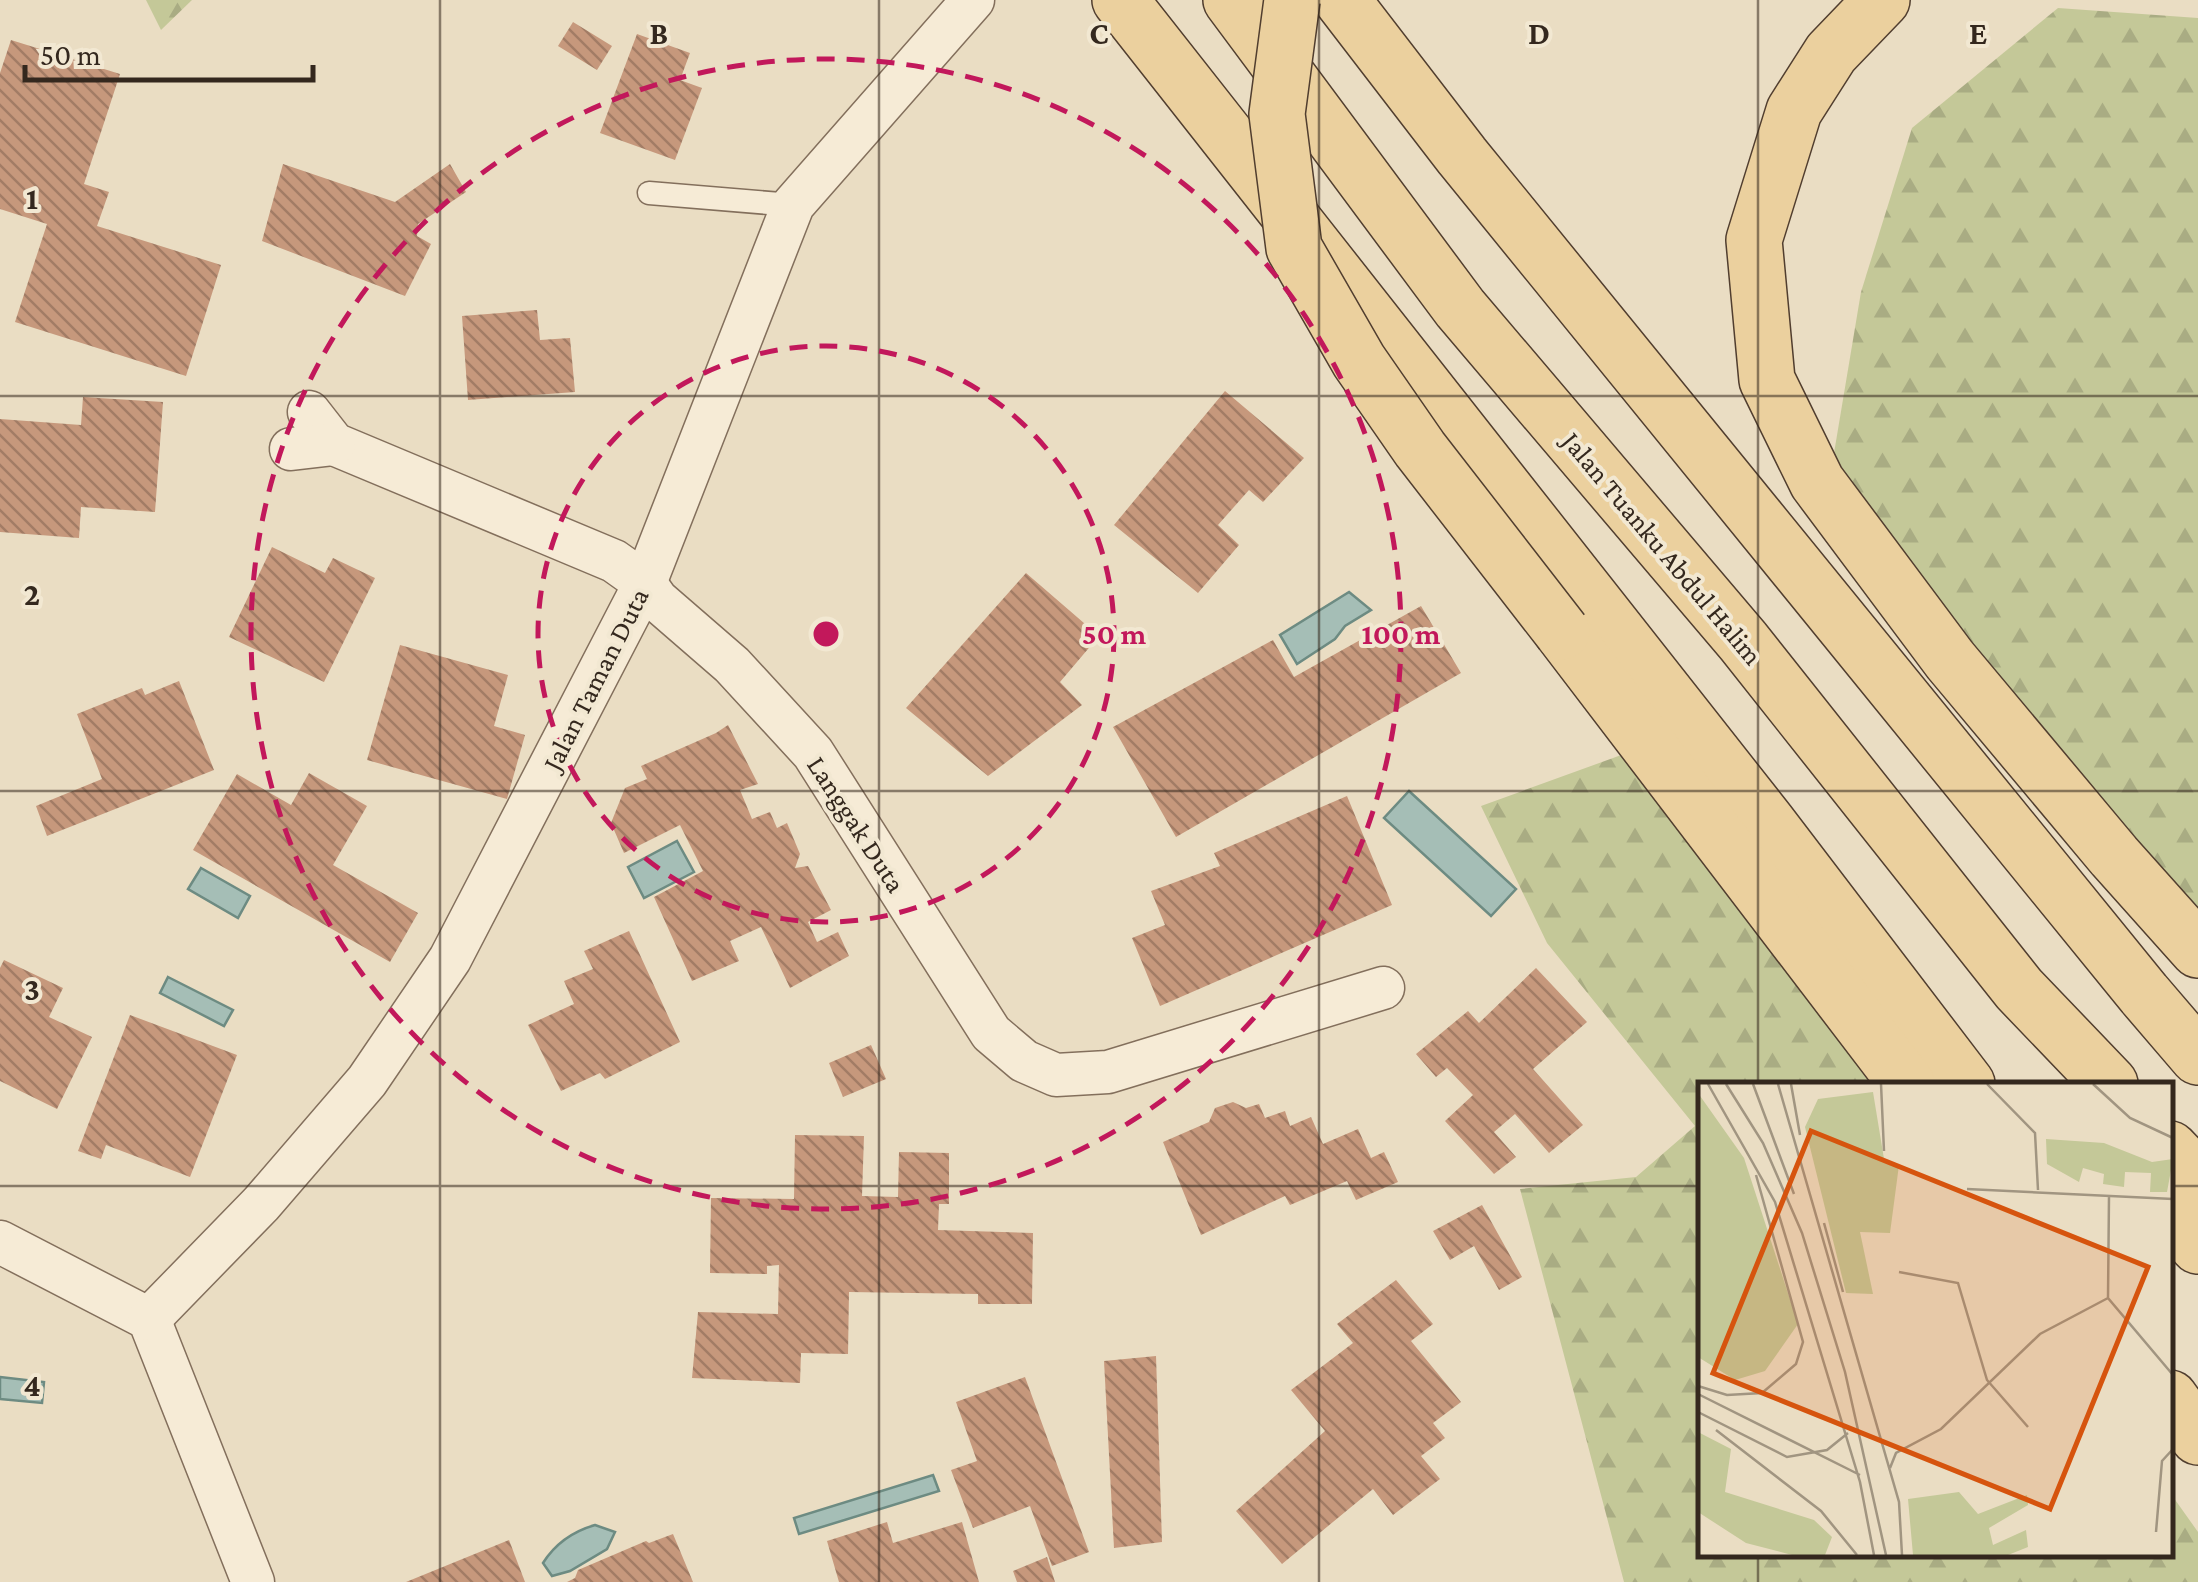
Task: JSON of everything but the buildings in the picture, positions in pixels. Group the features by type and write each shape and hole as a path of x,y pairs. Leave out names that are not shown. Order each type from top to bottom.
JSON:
{"main road":[{"name":"Jalan Tuanku Abdul Halim","path":"1230,0 1460,308 1743,641 2019,989 2108,1082"},
{"path":"1292,0 1277,114 1294,248 1359,361 1420,448 1906,1082"},
{"path":"1342,0 1462,156 2198,1057"},
{"path":"1882,0 1831,53 1794,111 1754,240 1767,380 1817,482 1950,660 2198,950"},
{"path":"1121,10 1768,823 1965,1082"},
{"path":"2019,989 2074,1082"},
{"path":"2173,1152 2198,1178"},
{"path":"2173,1217 2198,1246"},
{"path":"2173,1402 2198,1437"}],"street":[{"name":"Jalan Taman Duta","path":"149,1319 261,1204 367,1081 450,958 645,582 793,204 974,1"},
{"name":"Langgak Duta","path":"311,435 614,561 645,582 657,600 732,665 813,754 991,1032 1024,1060 1056,1075 1108,1072 1383,988"},
{"path":"0,1242 149,1319 253,1582"}],"lane":[{"path":"649,193 793,204"}],"green space":[{"path":"146,0 192,0 161,30"},
{"path":"2058,8 2198,18 2198,916 1831,471 1861,292 1912,128"},
{"path":"1635,750 1875,1082 1698,1082 1698,1557 2173,1557 2173,1497 2198,1532 2198,1582 1624,1582 1520,1189 1636,1177 1695,1126 1547,943 1481,806"}],"water":[{"path":"1349,592 1371,610 1297,664 1280,635"},
{"path":"1409,791 1516,889 1491,916 1384,818"},
{"path":"677,841 694,872 644,898 628,867"},
{"path":"201,868 250,896 238,918 188,889"},
{"path":"168,977 233,1010 224,1026 160,993"},
{"path":"0,1377 44,1382 42,1403 0,1399"},
{"path":"933,1475 939,1491 799,1534 794,1518"},
{"path":"595,1525 615,1532 607,1549 570,1571 552,1576 543,1563 553,1550"}]}
